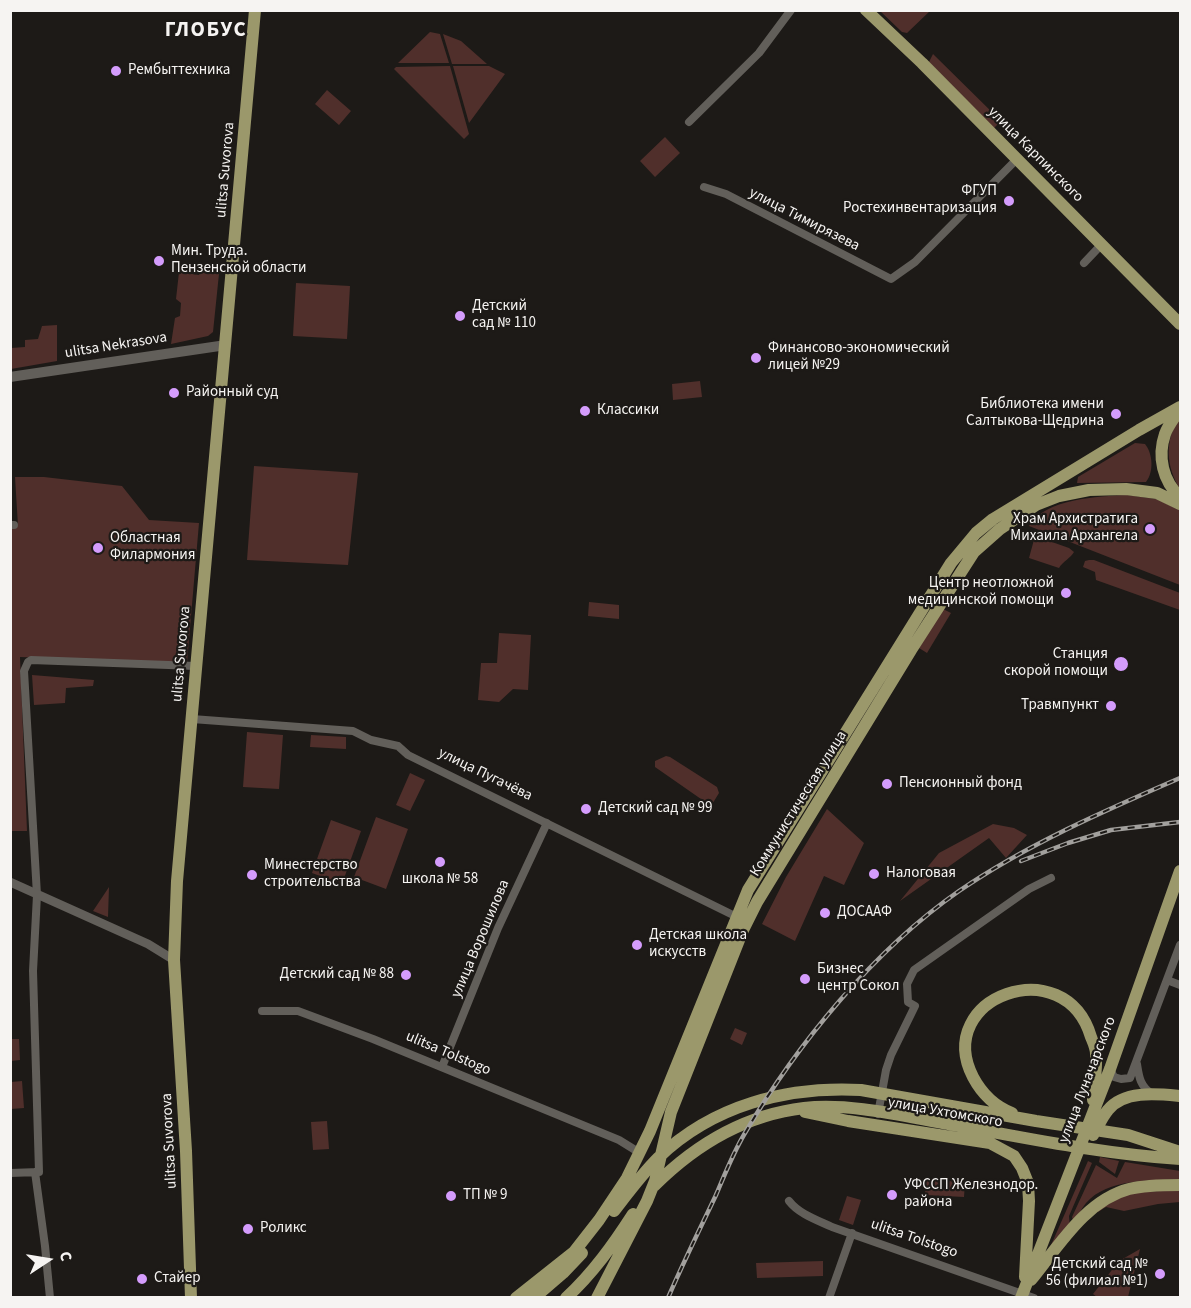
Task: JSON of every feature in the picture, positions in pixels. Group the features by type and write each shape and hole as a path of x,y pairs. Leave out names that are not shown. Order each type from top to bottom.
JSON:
{"main road":[{"name":"улица Карпинского","path":"866,10 922,63 1180,324"},
{"name":"ulitsa Suvorova","path":"191,1298 186,1151 174,960 177,881 226,345 253,12"},
{"name":"ulitsa Nekrasova","path":"10,377 226,345"},
{"path":"1180,408 1165,434 1162,459 1165,477 1180,497"},
{"name":"Коммунистическая улица","path":"597,1298 655,1181 667,1125 742,920 748,890 951,563 976,533 1003,513 1138,430 1180,408"},
{"name":"Коммунистическая улица","path":"516,1298 573,1252 599,1220 637,1159 742,920 767,884 949,589 975,552 1000,529 1036,505 1059,496 1089,490 1126,489 1157,493 1180,504"},
{"name":"улица Луначарского","path":"1025,1294 1066,1179 1110,1069 1180,871"},
{"path":"1036,1121 1000,1108 984,1095 968,1067 965,1048 973,1019 993,999 1013,991 1030,989 1064,998 1087,1023 1096,1053 1092,1112"},
{"path":"534,1298 583,1252 644,1173 660,1156 710,1119 744,1105 795,1092 861,1090 1128,1135 1180,1152"},
{"path":"1066,1179 1109,1108 1122,1100 1152,1094 1180,1096"},
{"path":"567,1298 609,1251 643,1199 676,1164 719,1134 785,1111 819,1106 839,1107 915,1118 1128,1156 1180,1159"},
{"path":"785,1111 813,1112 848,1121 990,1143 1014,1156 1028,1183 1025,1294"},
{"path":"634,1226 648,1176 667,1125"},
{"path":"637,1159 644,1165 648,1176"},
{"path":"1025,1294 1074,1228 1102,1201 1130,1188 1180,1185"}],"street":[{"path":"689,122 759,53 791,10"},
{"name":"улица Тимирязева","path":"704,187 726,194 891,279 915,262 1017,159"},
{"path":"1084,262 1102,244"},
{"path":"50,1298 37,1172 33,971 37,895 24,671 31,660 196,666"},
{"name":"улица Пугачёва","path":"192,719 353,731 371,740 398,746 408,755 742,920"},
{"name":"улица Ворошилова","path":"442,1067 498,928 548,823"},
{"name":"улица Ухтомского","path":"1051,878 1029,889 914,969 907,984 908,1002 915,1006 891,1055 878,1115 1077,1150"},
{"path":"10,882 155,948 174,960"},
{"path":"1110,1069 1114,1077 1130,1078 1180,945"},
{"path":"1167,980 1180,985"},
{"name":"ulitsa Tolstogo","path":"262,1011 298,1011 442,1067 619,1140 637,1159"},
{"path":"1137,1062 1139,1078 1144,1089 1152,1094"},
{"path":"10,1173 37,1172"},
{"name":"ulitsa Tolstogo","path":"789,1202 803,1213 832,1227 1025,1294"},
{"path":"829,1298 852,1233"}],"shaded area":[{"path":"880,11 930,11 907,33 902,32"},
{"path":"430,32 440,34 449,63 398,63"},
{"path":"443,34 461,41 487,64 452,64"},
{"path":"933,54 1001,121 994,128 929,62"},
{"path":"450,66 469,134 464,139 394,69 396,67"},
{"path":"453,66 489,66 505,74 469,123"},
{"path":"327,90 351,111 339,125 315,104"},
{"path":"665,137 680,153 655,177 640,161"},
{"path":"200,263 220,264 213,332 208,336 171,344 175,318 180,316 181,303 176,299 179,272 199,275"},
{"path":"296,283 350,286 347,339 293,336"},
{"path":"57,325 57,361 11,369 11,348 25,347 25,340 38,339 42,326"},
{"path":"700,381 702,397 673,400 672,384"},
{"path":"1180,418 1180,489 1172,472 1169,444"},
{"path":"1135,443 1145,444 1150,453 1152,463 1146,482 1077,483 1078,477"},
{"path":"254,466 358,473 348,565 247,560"},
{"path":"15,477 44,477 122,486 149,520 199,523 187,663 20,657 27,831 11,831 10,527 18,526"},
{"path":"1127,495 1156,499 1180,510 1180,585 1029,526 1036,517 1059,505 1088,498"},
{"path":"1035,536 1069,548 1074,552 1059,568 1029,558"},
{"path":"1089,560 1180,593 1180,610 1096,580 1095,572 1083,567 1085,561"},
{"path":"589,602 619,605 619,619 588,616"},
{"path":"943,609 951,613 927,653 919,648"},
{"path":"499,633 531,635 528,690 513,689 499,702 478,700 481,663 497,663"},
{"path":"32,675 94,680 93,686 66,688 65,703 34,705"},
{"path":"247,732 283,735 279,789 243,787"},
{"path":"311,735 346,737 346,749 310,747"},
{"path":"666,756 717,787 719,793 711,806 655,767 655,761"},
{"path":"410,773 425,780 410,811 396,805"},
{"path":"827,809 864,843 844,885 824,876 795,941 762,924 786,877"},
{"path":"376,817 408,829 386,889 354,877"},
{"path":"331,820 361,831 342,884 312,873"},
{"path":"993,824 1014,828 1027,835 1006,858 989,838 900,901 939,853"},
{"path":"109,887 108,917 93,911"},
{"path":"735,1028 747,1033 742,1045 730,1039"},
{"path":"10,1039 19,1039 20,1060 11,1061"},
{"path":"22,1081 24,1108 11,1109 11,1082"},
{"path":"327,1121 329,1149 313,1150 311,1122"},
{"path":"1100,1157 1119,1161 1115,1174 1099,1162"},
{"path":"1088,1161 1092,1163 1069,1216 1070,1228 1048,1252"},
{"path":"1125,1162 1180,1171 1180,1179 1130,1182 1106,1189 1086,1203 1074,1223 1072,1217 1096,1165 1117,1178"},
{"path":"926,1180 965,1182 964,1197 925,1195"},
{"path":"1180,1190 1180,1202 1124,1211 1106,1207 1098,1212 1095,1209 1117,1196"},
{"path":"847,1196 861,1200 853,1225 839,1220"},
{"path":"1140,1249 1128,1297 1097,1297 1093,1294 1119,1261"},
{"path":"823,1261 823,1276 757,1278 756,1263"}],"railway":[{"path":"668,1298 745,1133 788,1066 813,1033 868,970 928,915 985,874 1067,829 1180,778"},
{"path":"1021,861 1111,830 1180,822"}],"place":[{"name":"Рембыттехника","path":"116,71"},
{"name":"ФГУП Ростехинвентаризация","path":"1009,201"},
{"name":"Мин. Труда. Пензенской области","path":"159,261"},
{"name":"Детский сад № 110","path":"460,316"},
{"name":"Финансово-экономический лицей №29","path":"756,358"},
{"name":"Районный суд","path":"174,393"},
{"name":"Классики","path":"585,411"},
{"name":"Библиотека имени Салтыкова-Щедрина","path":"1116,414"},
{"name":"Храм Архистратига Михаила Архангела","path":"1150,529"},
{"name":"Областная Филармония","path":"98,548"},
{"name":"Центр неотложной медицинской помощи","path":"1066,593"},
{"name":"Станция скорой помощи","path":"1121,664"},
{"name":"Травмпункт","path":"1111,706"},
{"name":"Пенсионный фонд","path":"887,784"},
{"name":"Детский сад № 99","path":"586,809"},
{"name":"школа № 58","path":"440,862"},
{"name":"Налоговая","path":"874,874"},
{"name":"Минестерство строительства","path":"252,875"},
{"name":"ДОСААФ","path":"825,913"},
{"name":"Детская школа искусств","path":"637,945"},
{"name":"Детский сад № 88","path":"406,975"},
{"name":"Бизнес центр Сокол","path":"805,979"},
{"name":"УФССП Железнодор. района","path":"892,1195"},
{"name":"ТП № 9","path":"451,1196"},
{"name":"Роликс","path":"248,1229"},
{"name":"Детский сад № 56 (филиал №1)","path":"1160,1274"},
{"name":"Стайер","path":"142,1279"}],"district":[{"name":"ГЛОБУС","path":"206,31"}]}
